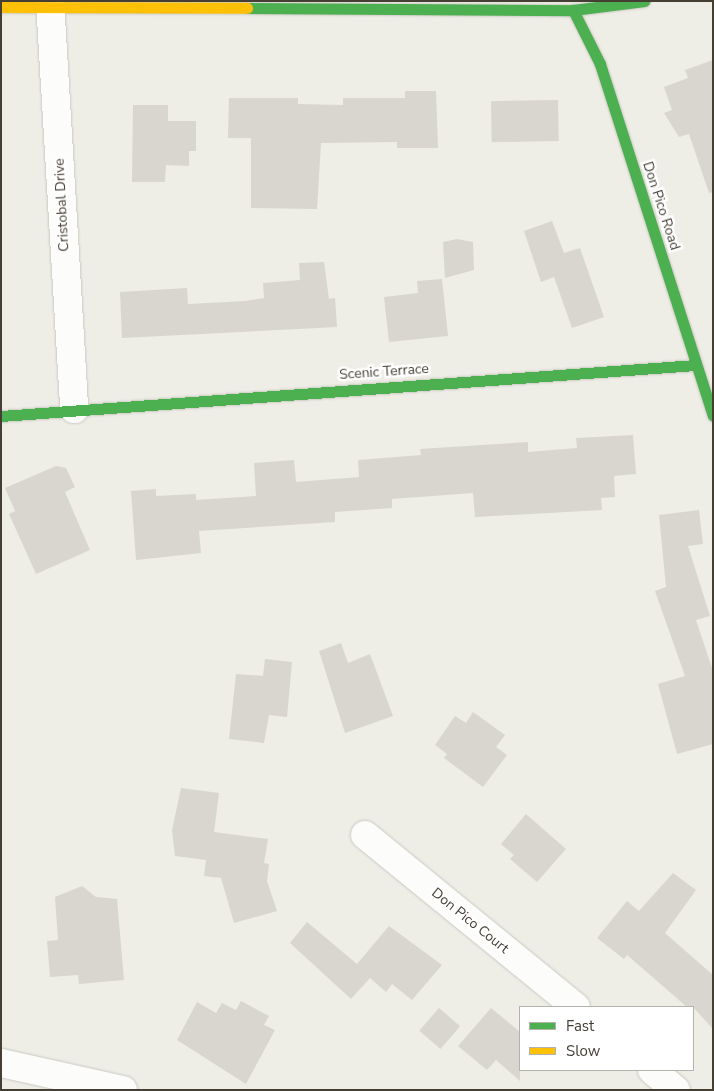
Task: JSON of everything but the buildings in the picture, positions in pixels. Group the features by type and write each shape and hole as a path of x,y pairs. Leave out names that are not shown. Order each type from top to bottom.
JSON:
{"street":[{"path":"1,7 51,4 573,10 644,1"},
{"name":"Cristobal Drive","path":"51,4 74,409"},
{"name":"Don Pico Road","path":"573,10 600,64 713,415"},
{"name":"Scenic Terrace","path":"1,416 74,409 696,365"},
{"name":"Don Pico Court","path":"365,835 575,1006"},
{"path":"1,1063 123,1090"},
{"path":"653,1071 676,1090"}],"traffic: fast":[{"path":"247,8 573,10 644,1"},
{"path":"573,10 600,64 713,415"},
{"path":"1,416 696,365"}],"traffic: slow":[{"path":"1,7 247,8"}]}
